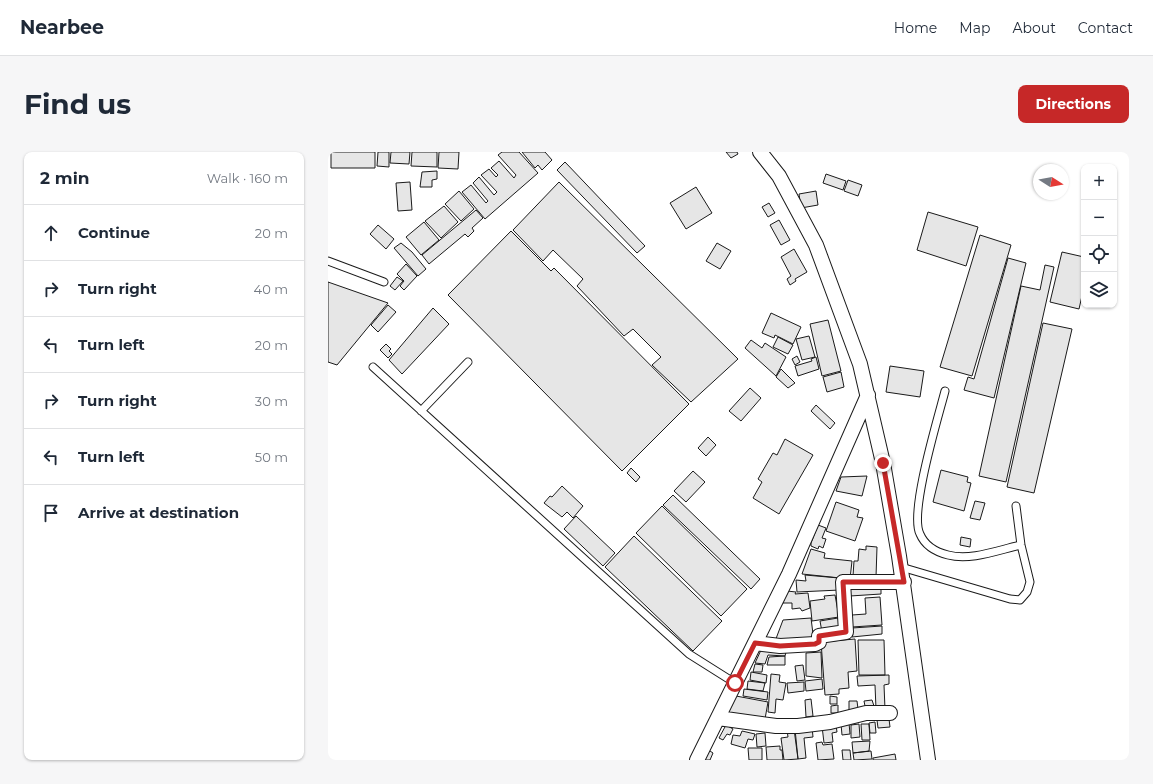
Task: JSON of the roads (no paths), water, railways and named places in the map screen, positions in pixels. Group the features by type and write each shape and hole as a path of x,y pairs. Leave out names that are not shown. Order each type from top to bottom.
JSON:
{"street":[{"path":"760,152 778,176 816,245 860,364 883,463 904,582 911,649 928,760"},
{"path":"697,760 789,574 868,395"},
{"path":"755,643 780,646 815,644 819,642 819,636 846,632 843,582 904,582"},
{"path":"718,718 776,726 798,726 830,722 866,713 890,713"}],"lane":[{"path":"328,261 384,282"},
{"path":"421,411 468,362"},
{"path":"373,367 689,654 735,683"},
{"path":"945,391 917,514 919,534 933,550 950,556 973,556 1020,545"},
{"path":"901,567 1010,599 1020,600 1027,592 1030,582 1020,545 1016,506"}]}
